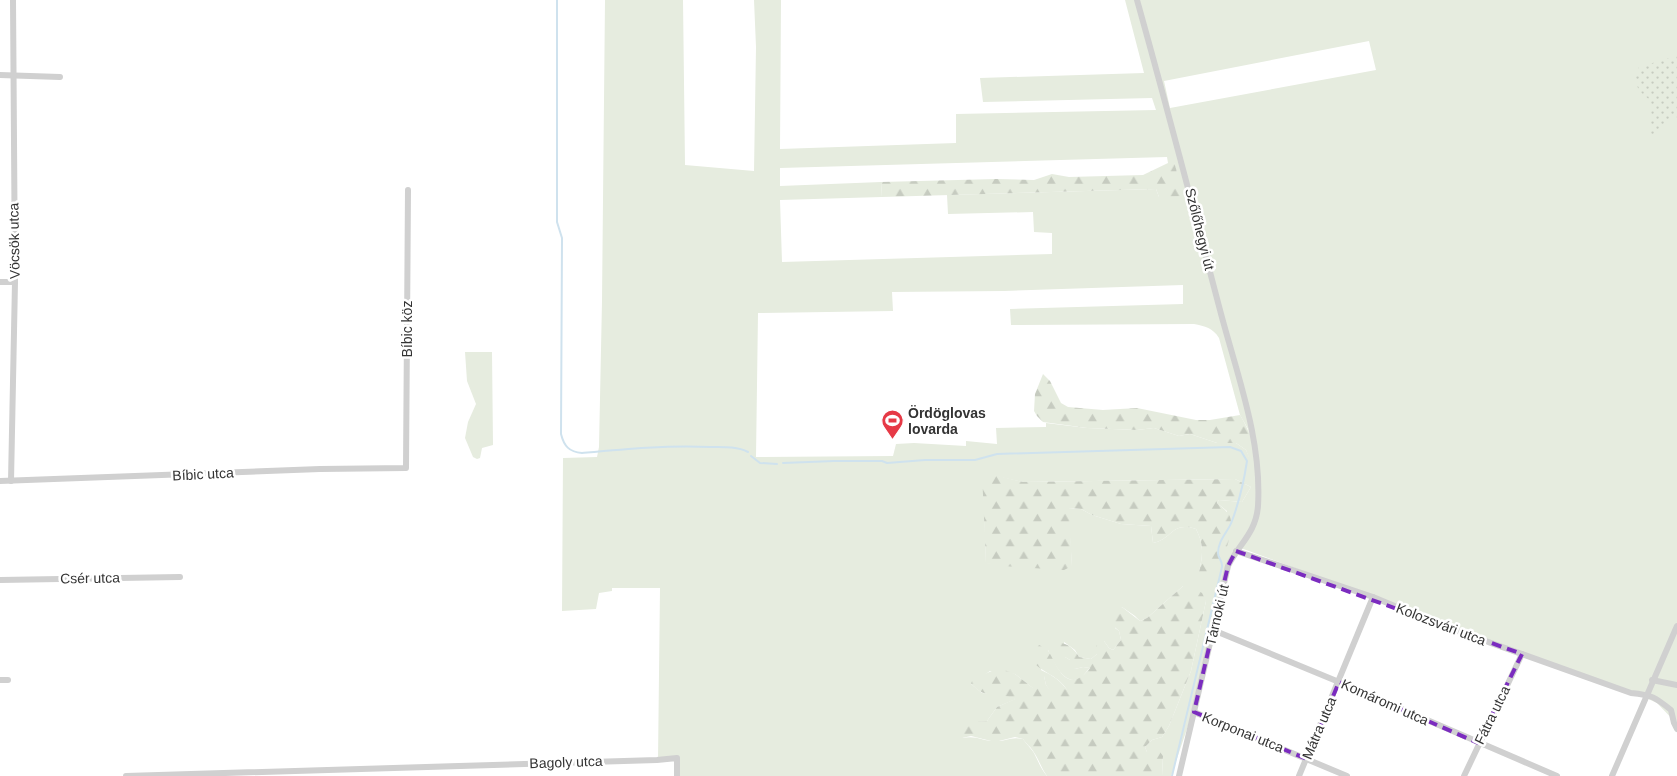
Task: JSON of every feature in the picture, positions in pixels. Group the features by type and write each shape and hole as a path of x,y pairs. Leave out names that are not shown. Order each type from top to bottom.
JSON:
{"street":[{"name":"Vöcsök utca","path":"11,481 15,282 12,75 13,0"},
{"name":"Szőlőhegyi út","path":"1137,0 1248,410 1257,460"},
{"path":"0,75 60,77"},
{"name":"Bíbic köz","path":"406,468 408,190"},
{"path":"0,282 15,282"},
{"name":"Tárnoki út","path":"1178,776 1228,566 1236,551 1246,541 1256,521 1258,507 1257,460"},
{"name":"Bíbic utca","path":"0,482 320,469 406,468"},
{"name":"Kolozsvári utca","path":"1236,551 1373,597 1438,624 1631,693 1647,694"},
{"name":"Csér utca","path":"0,580 180,577"},
{"name":"Mátra utca","path":"1300,776 1373,597"},
{"path":"1612,776 1677,626"},
{"name":"Komáromi utca","path":"1213,630 1557,776"},
{"name":"Fátra utca","path":"1464,776 1478,743 1522,654"},
{"path":"0,680 8,680"},
{"path":"1652,680 1677,685"},
{"path":"1647,694 1674,708 1674,723 1677,729"},
{"name":"Korponai utca","path":"1194,712 1347,776"},
{"name":"Bagoly utca","path":"126,776 286,774 677,758 677,776"}],"highlighted area":[{"path":"1236,551 1522,654 1478,743 1339,682 1307,759 1194,712 1228,566"}],"green space":[{"path":"605,0 683,0 685,165 754,171 756,47 754,0 781,0 780,149 956,143 956,114 1156,110 1152,98 983,102 980,78 1144,73 1125,0 1677,0 1677,724 1657,703 1646,698 1238,547 1230,561 1188,726 1171,776 1162,776 1163,756 1147,752 1145,747 1152,740 1162,737 1169,726 1191,671 1206,601 1183,586 1147,618 1140,621 1122,607 1115,628 1119,631 1121,640 1113,650 1104,641 1097,654 1091,659 1079,657 1075,650 1064,642 1065,657 1070,660 1075,669 1090,668 1082,677 1076,680 1065,677 1060,672 1048,650 1041,670 1056,678 1068,691 1050,691 1044,676 1034,689 1015,674 990,671 971,684 982,693 1010,696 1016,699 997,707 987,721 978,722 962,738 972,737 990,741 1023,739 1034,753 1047,776 678,776 676,760 658,760 660,588 612,588 612,591 599,593 596,609 562,611 563,458 597,457 599,447","holes":["1369,41 1376,70 1170,108 1164,81","1167,157 1168,163 1174,163 1177,172 1159,197 1156,189 947,195 948,214 1033,212 1034,232 1052,233 1052,254 782,262 780,200 882,197 881,182 780,186 780,168","1183,285 1183,304 1010,309 1011,325 1194,324 1211,330 1219,338 1240,415 1248,429 1253,466 1246,450 1236,443 1217,443 1190,434 1179,436 1154,428 1137,430 1087,428 1046,423 1046,427 996,428 997,444 966,441 966,446 914,443 896,444 893,456 756,457 758,313 893,311 892,292 1004,291","983,473 1023,482 1235,479 1251,487 1242,502 1219,500 1217,503 1227,511 1225,535 1199,572 1202,550 1196,529 1182,527 1160,541 1153,543 1151,526 1121,524 1092,515 1081,509 1068,508 1072,566 986,563"]},
{"path":"1677,50 1677,117 1651,137 1647,134 1651,117 1650,100 1637,86 1637,72 1639,67 1673,57"},
{"path":"1174,162 1177,172 1182,172 1188,196 1159,197 1156,189 882,197 881,182 1034,180 1052,174 1069,177 1143,175"},
{"path":"465,352 492,352 493,445 482,448 480,458 477,459 473,457 465,438 468,422 476,404 467,381"},
{"path":"1043,374 1050,381 1061,403 1068,407 1103,410 1137,408 1196,420 1210,420 1240,415 1251,439 1253,466 1248,466 1249,458 1246,450 1236,443 1217,443 1190,434 1179,436 1154,428 1137,430 1087,428 1043,422 1034,411 1035,394"},
{"path":"982,472 1023,482 1235,479 1251,487 1242,502 1219,500 1217,503 1228,513 1231,520 1225,535 1229,540 1225,553 1207,573 1199,572 1202,550 1196,529 1182,527 1160,541 1153,543 1151,526 1121,524 1092,515 1081,509 1069,508 1072,566 1064,570 1002,566 986,563"},
{"path":"1189,585 1202,593 1206,601 1191,671 1169,726 1162,737 1152,740 1145,747 1147,752 1160,752 1163,756 1162,776 1047,776 1035,754 1023,739 1015,737 995,742 971,736 958,737 956,731 959,725 969,722 987,721 997,707 1015,699 980,692 971,684 974,675 982,675 999,668 1015,674 1033,688 1030,678 1032,673 1044,676 1046,685 1050,690 1055,686 1067,690 1060,681 1033,662 1035,651 1039,645 1048,651 1061,673 1071,680 1076,679 1090,668 1075,669 1070,667 1070,660 1056,655 1053,645 1057,643 1064,644 1074,650 1079,657 1091,659 1097,654 1096,646 1101,641 1104,641 1113,650 1121,640 1119,631 1109,622 1111,617 1122,607 1140,621 1147,618 1183,586"}],"waterway":[{"path":"557,0 557,222 562,238 561,434 564,442 570,450 582,453 678,447 729,447 748,452"},
{"path":"783,463 834,461 882,461 887,463 925,460 975,460 997,454 1230,447 1241,451 1247,461 1243,484 1232,521 1218,548 1222,567 1172,776"},
{"path":"751,456 760,463 777,464"}],"place":[{"name":"Ördöglovas lovarda","path":"892,440"}]}
